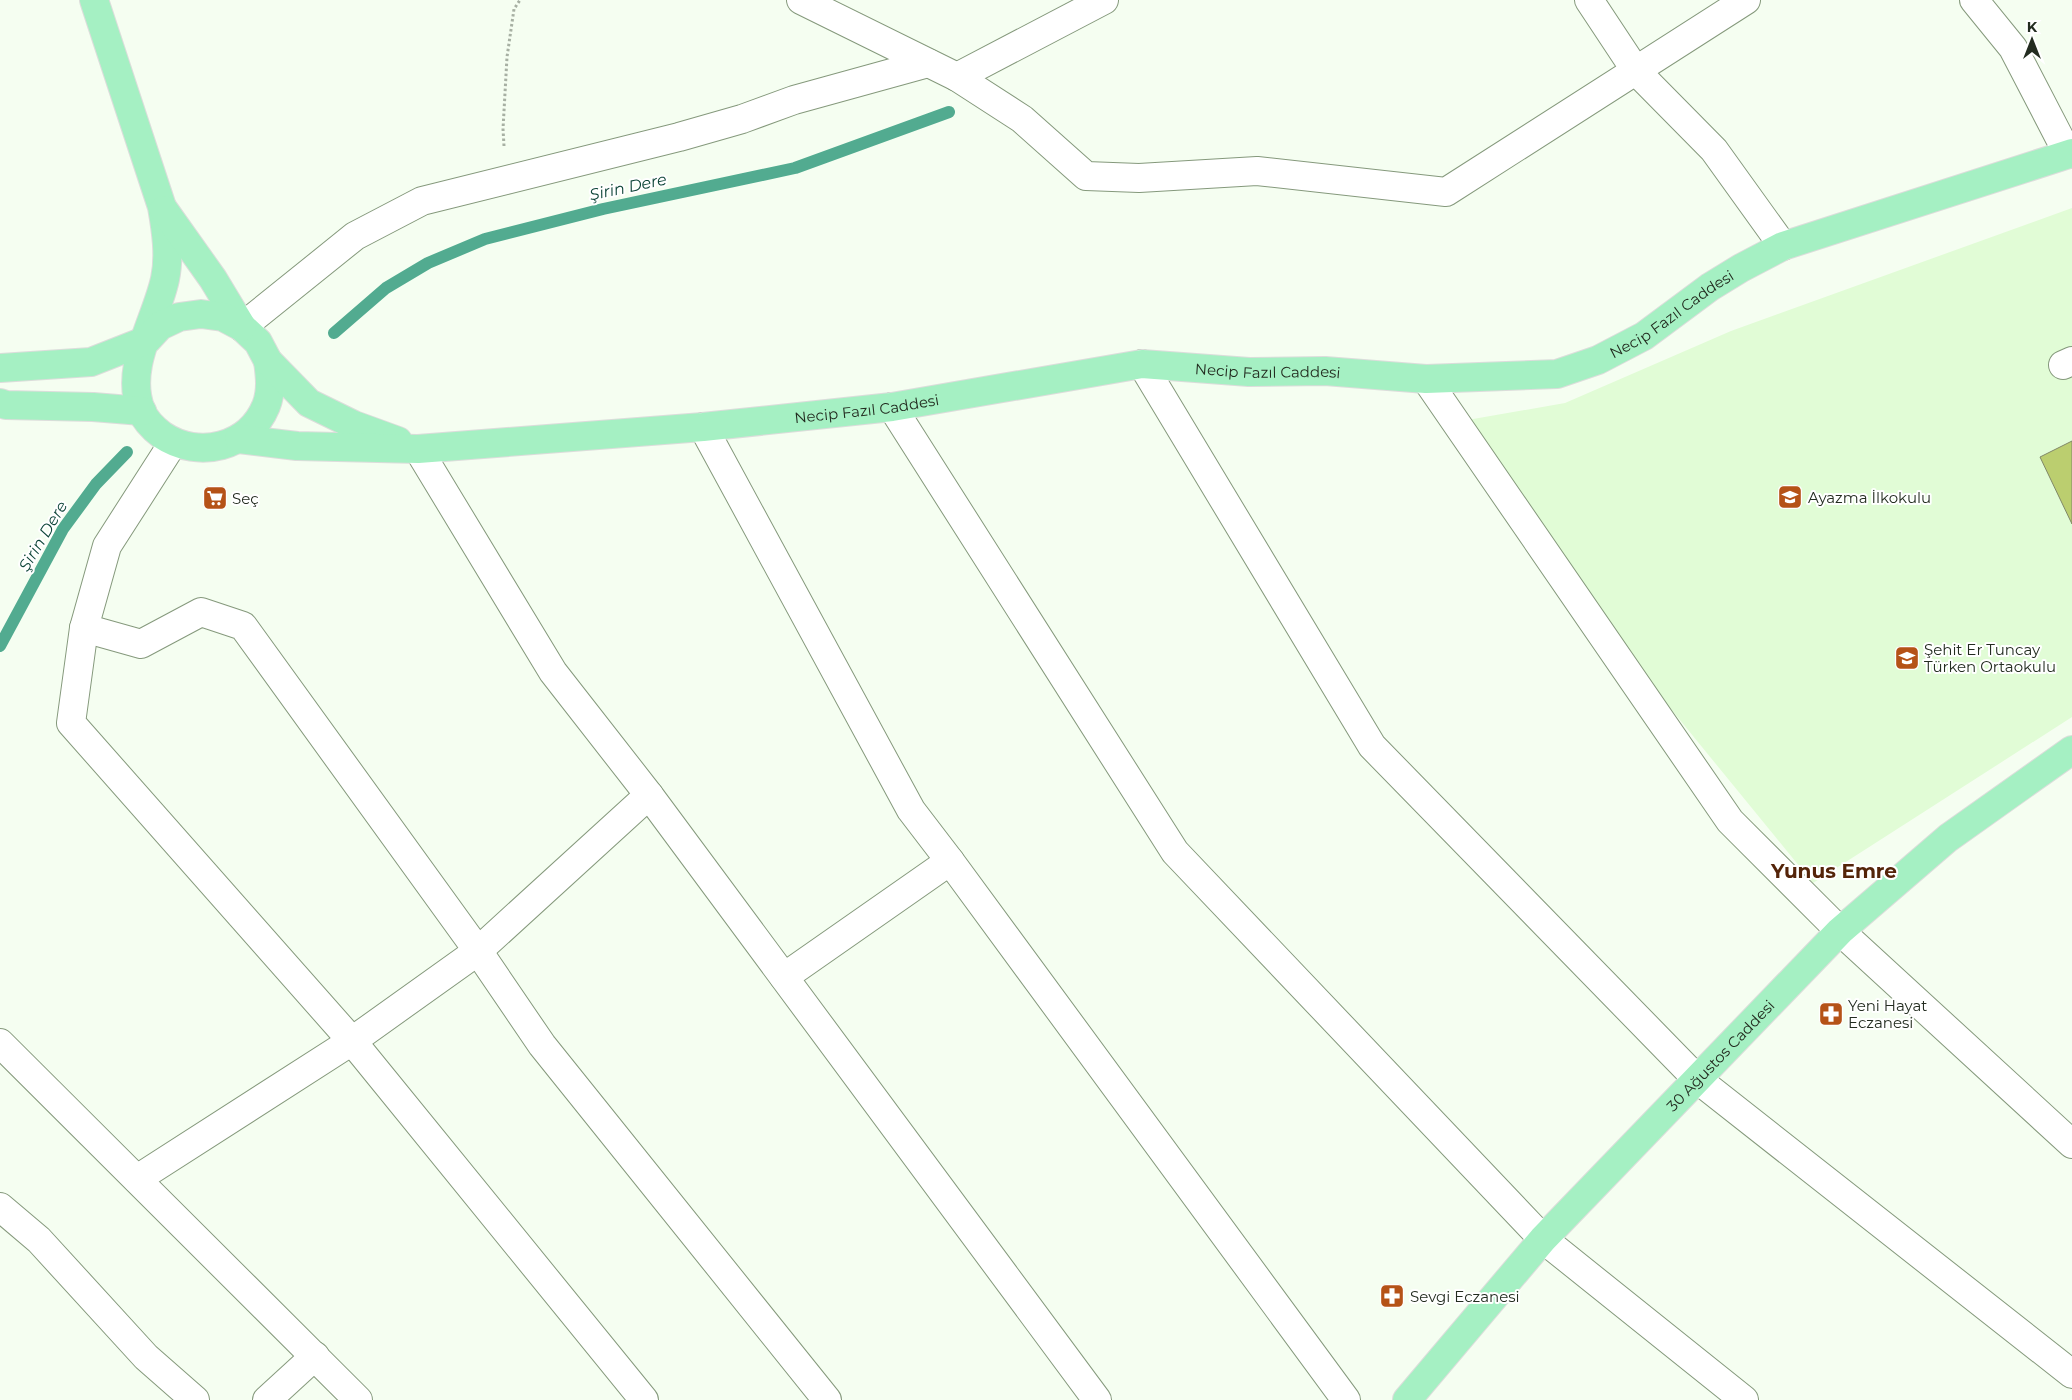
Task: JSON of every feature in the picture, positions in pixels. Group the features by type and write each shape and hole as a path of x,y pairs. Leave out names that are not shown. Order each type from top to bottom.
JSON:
{"main road":[{"path":"94,0 162,207 167,240 166,278 136,366 135,389 142,411 154,430 173,443 195,449 218,448 239,439 256,424 267,405 271,383 268,361"},
{"name":"Necip Fazıl Caddesi","path":"239,439 297,446 418,449 704,427 892,407 1142,364 1249,372 1325,371 1426,379 1557,374 1598,360 1644,336 1725,278 1783,246 2070,154"},
{"path":"162,207 213,279 242,327"},
{"path":"0,368 91,362 146,340 160,326 179,318 201,314 223,317 242,327 258,342 268,361 309,403 354,425 418,449"},
{"path":"0,403 6,405 93,407 142,411"},
{"name":"30 Ağustos Caddesi","path":"1416,1397 1543,1239 1840,931 1948,838 2072,750"}],"street":[{"path":"801,0 957,77 1022,119 1086,176 1139,178 1257,171 1446,192 1746,0"},
{"path":"957,77 1104,0"},
{"path":"1589,0 1636,71 1714,150 1783,246"},
{"path":"1974,0 2013,48 2070,154"},
{"path":"242,327 355,236 422,201 678,137 742,119 794,100 928,63"},
{"path":"1142,364 1372,746 1697,1079 2072,1374"},
{"path":"1426,379 1730,821 1840,931 2072,1144"},
{"path":"892,407 1175,852 1543,1239 1744,1400"},
{"path":"704,427 911,810 1346,1400"},
{"path":"173,443 107,546 84,628 71,723 352,1042 644,1400"},
{"path":"418,449 553,672 649,795 1096,1400"},
{"path":"84,628 141,644 201,612 243,626 478,951 542,1045 827,1400"},
{"path":"137,1179 352,1042 478,951 649,795"},
{"path":"784,978 950,861"},
{"path":"0,1043 358,1400"},
{"path":"0,1208 39,1240 146,1357 195,1400"},
{"path":"267,1400 314,1356"}],"path":[{"path":"506,179 503,129 505,90 514,9 520,0"}],"shaded area":[{"name":"Ayazma İlkokulu","path":"2072,208 2072,717 1813,883 1560,573 1456,422 1565,403 1731,331"}],"building":[{"path":"2072,441 2072,524 2040,457"}],"waterway":[{"name":"Şirin Dere","path":"334,333 386,288 428,263 485,239 603,209 795,168 949,112"},
{"name":"Şirin Dere","path":"0,646 63,529 96,484 127,452"}],"place":[{"name":"Ayazma İlkokulu","path":"1790,497"},
{"name":"Seç","path":"215,498"},
{"name":"Şehit Er Tuncay Türken Ortaokulu","path":"1907,658"},
{"name":"Yeni Hayat Eczanesi","path":"1831,1014"},
{"name":"Sevgi Eczanesi","path":"1392,1296"}],"district":[{"name":"Yunus Emre","path":"1834,871"}]}
